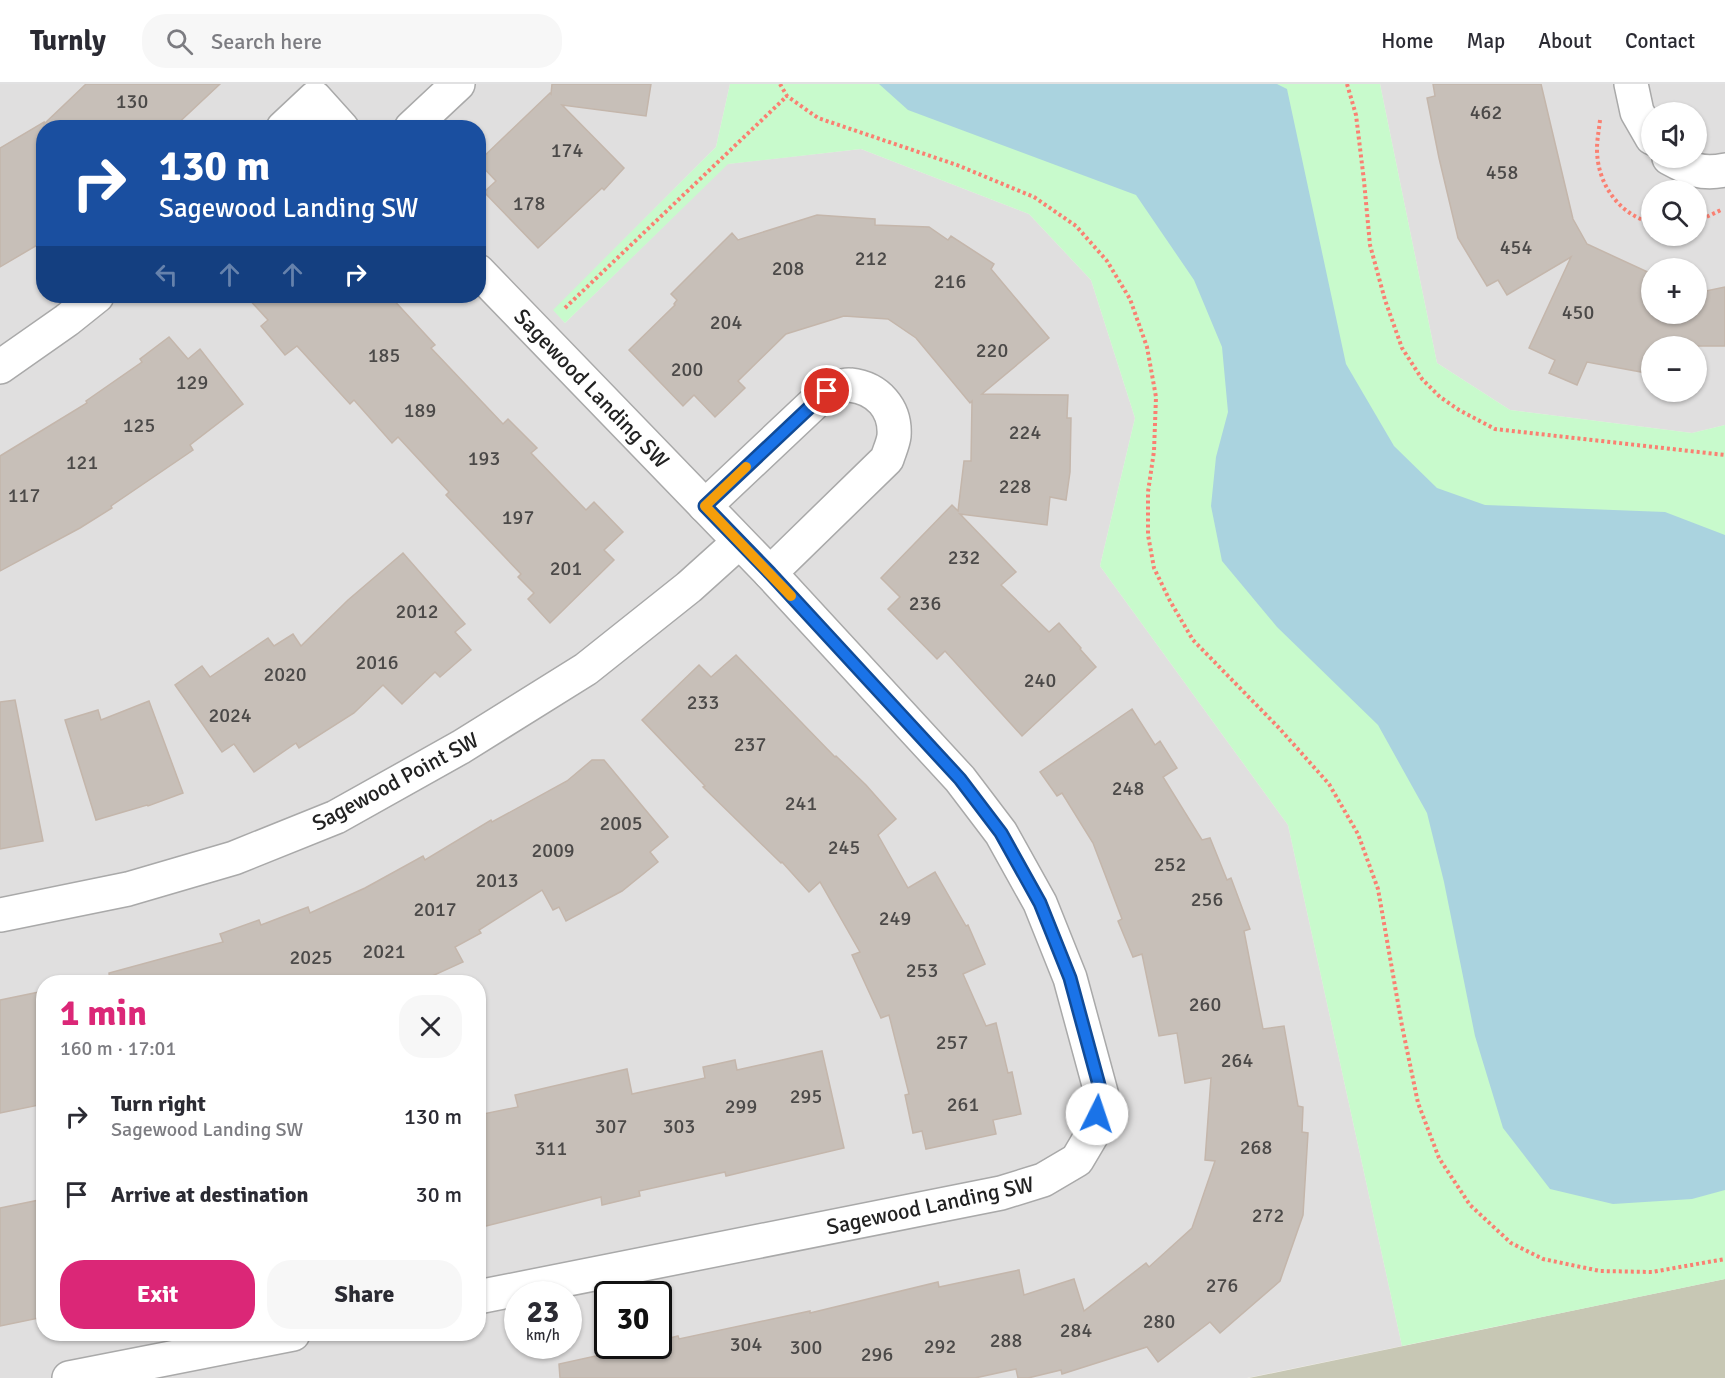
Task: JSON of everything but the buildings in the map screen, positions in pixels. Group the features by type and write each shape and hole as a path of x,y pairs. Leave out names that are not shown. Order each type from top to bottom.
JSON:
{"street":[{"path":"420,120 458,84"},
{"path":"1631,84 1637,112 1641,119"},
{"path":"291,120 322,91 338,120"},
{"path":"1688,168 1714,172 1725,170"},
{"name":"Sagewood Landing SW","path":"486,279 770,573 960,779 1001,833 1040,903 1070,978 1102,1096 1093,1133 1077,1160 1043,1180 1001,1193 486,1295"},
{"path":"0,366 68,320 89,303"},
{"path":"705,506 827,391 848,384 867,390 883,400 893,415 894,438 887,459 770,573"},
{"name":"Sagewood Point SW","path":"0,915 128,889 234,858 336,817 461,747 586,669 689,587 739,542"},
{"path":"69,1378 257,1341"}],"path":[{"path":"780,84 787,96 818,118 957,165 1034,197 1076,226 1107,261 1130,299 1147,347 1156,397 1154,451 1148,492 1148,535 1154,568 1193,640 1279,728 1329,784 1358,834 1378,889 1418,1103 1439,1158 1470,1205 1511,1243 1543,1259 1600,1271 1652,1272 1725,1259"},
{"path":"1347,84 1356,115 1370,245 1385,300 1402,348 1422,378 1440,397 1495,429 1725,455"},
{"path":"539,334 787,96"},
{"path":"1601,113 1597,150 1605,186 1621,206 1631,215 1641,219"},
{"path":"1707,217 1725,208"}],"shaded area":[{"path":"0,84 730,84 716,147 554,310 565,323 727,164 861,149 1029,214 1091,280 1135,418 1100,566 1288,825 1402,1346 1247,1378 0,1378"},
{"path":"1380,84 1725,84 1725,425 1692,433 1510,410 1437,363"},
{"path":"1725,1279 1725,1378 1249,1378"}],"green space":[{"path":"730,84 1380,84 1437,363 1510,410 1692,433 1725,425 1725,1279 1402,1346 1288,825 1100,566 1135,418 1091,280 1029,214 861,149 728,164 565,323 553,310 716,147"}],"water":[{"path":"879,84 1277,84 1287,89 1346,364 1394,446 1437,488 1485,505 1665,512 1725,535 1725,1190 1692,1199 1613,1204 1550,1189 1503,1128 1475,1036 1444,882 1427,813 1378,725 1277,627 1222,561 1211,506 1216,457 1228,412 1222,347 1194,280 1136,195 908,110"}],"slow traffic":[{"path":"746,467 705,506 791,596"}],"route":[{"path":"827,391 705,506 960,779 1001,833 1040,903 1070,978 1102,1096 1097,1114"}]}
